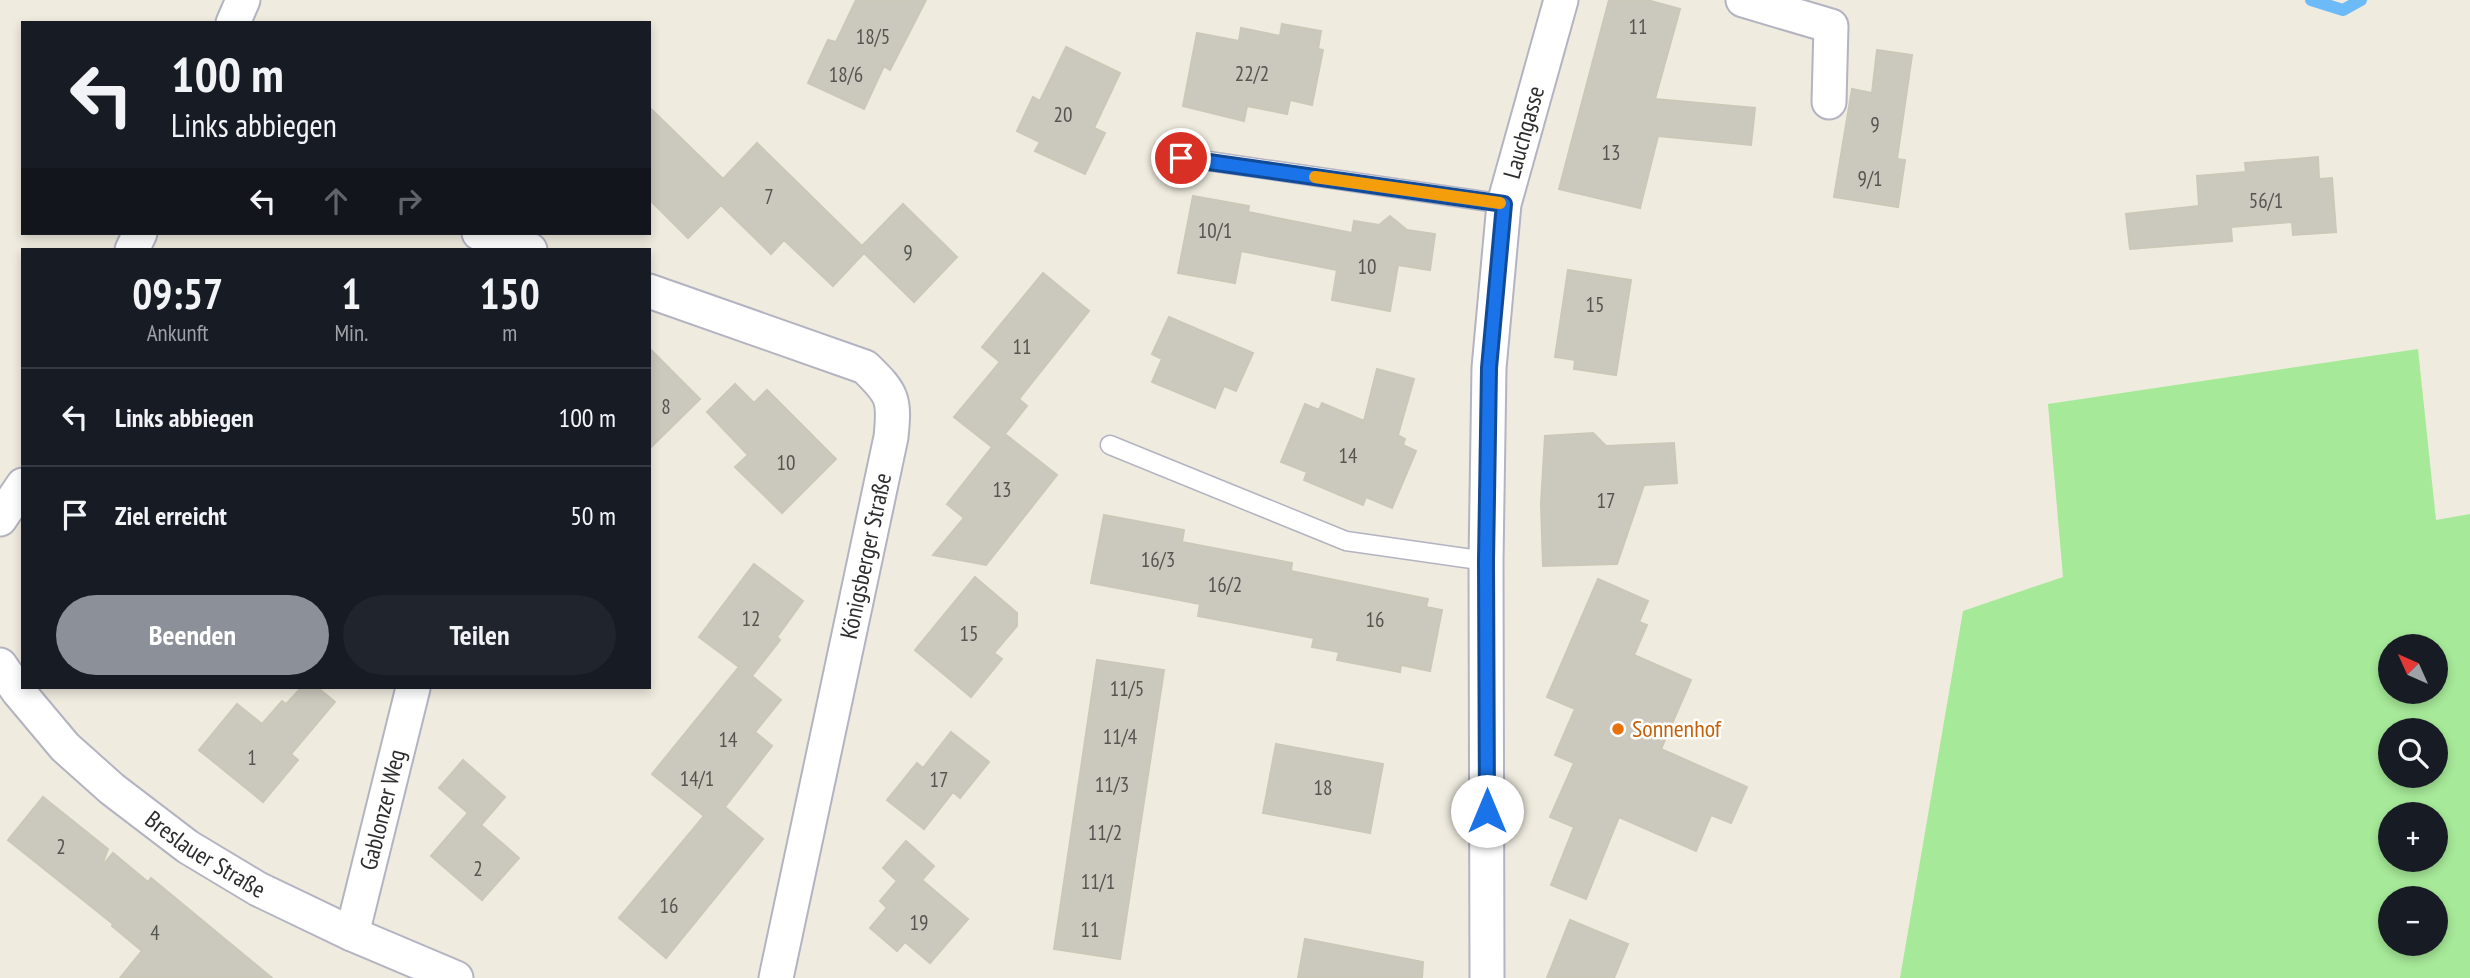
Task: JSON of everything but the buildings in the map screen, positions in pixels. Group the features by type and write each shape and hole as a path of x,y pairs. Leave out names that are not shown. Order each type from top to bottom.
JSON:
{"street":[{"path":"234,21 243,0"},
{"name":"Lauchgasse","path":"1487,978 1486,561 1489,368 1504,204 1561,0"},
{"path":"1743,0 1831,26 1829,103"},
{"path":"485,235 524,248"},
{"name":"Königsberger Straße","path":"651,292 865,367 884,386 894,406 891,437 776,978"},
{"path":"0,519 21,488"},
{"name":"Breslauer Straße","path":"0,665 65,747 112,789 188,848 258,889 442,976"},
{"name":"Gablonzer Weg","path":"352,934 413,689"}],"lane":[{"path":"1181,158 1504,204"},
{"path":"1110,445 1346,541 1486,561"}],"green space":[{"path":"2418,349 2436,520 2470,514 2470,978 1900,978 1963,611 2063,577 2048,404"}],"waterway":[{"path":"2311,0 2343,10 2361,0"}],"slow traffic":[{"path":"1315,177 1500,203"}],"place":[{"name":"Sonnenhof","path":"1618,729"}],"route":[{"path":"1181,158 1504,204 1489,368 1486,561 1487,811"}]}
